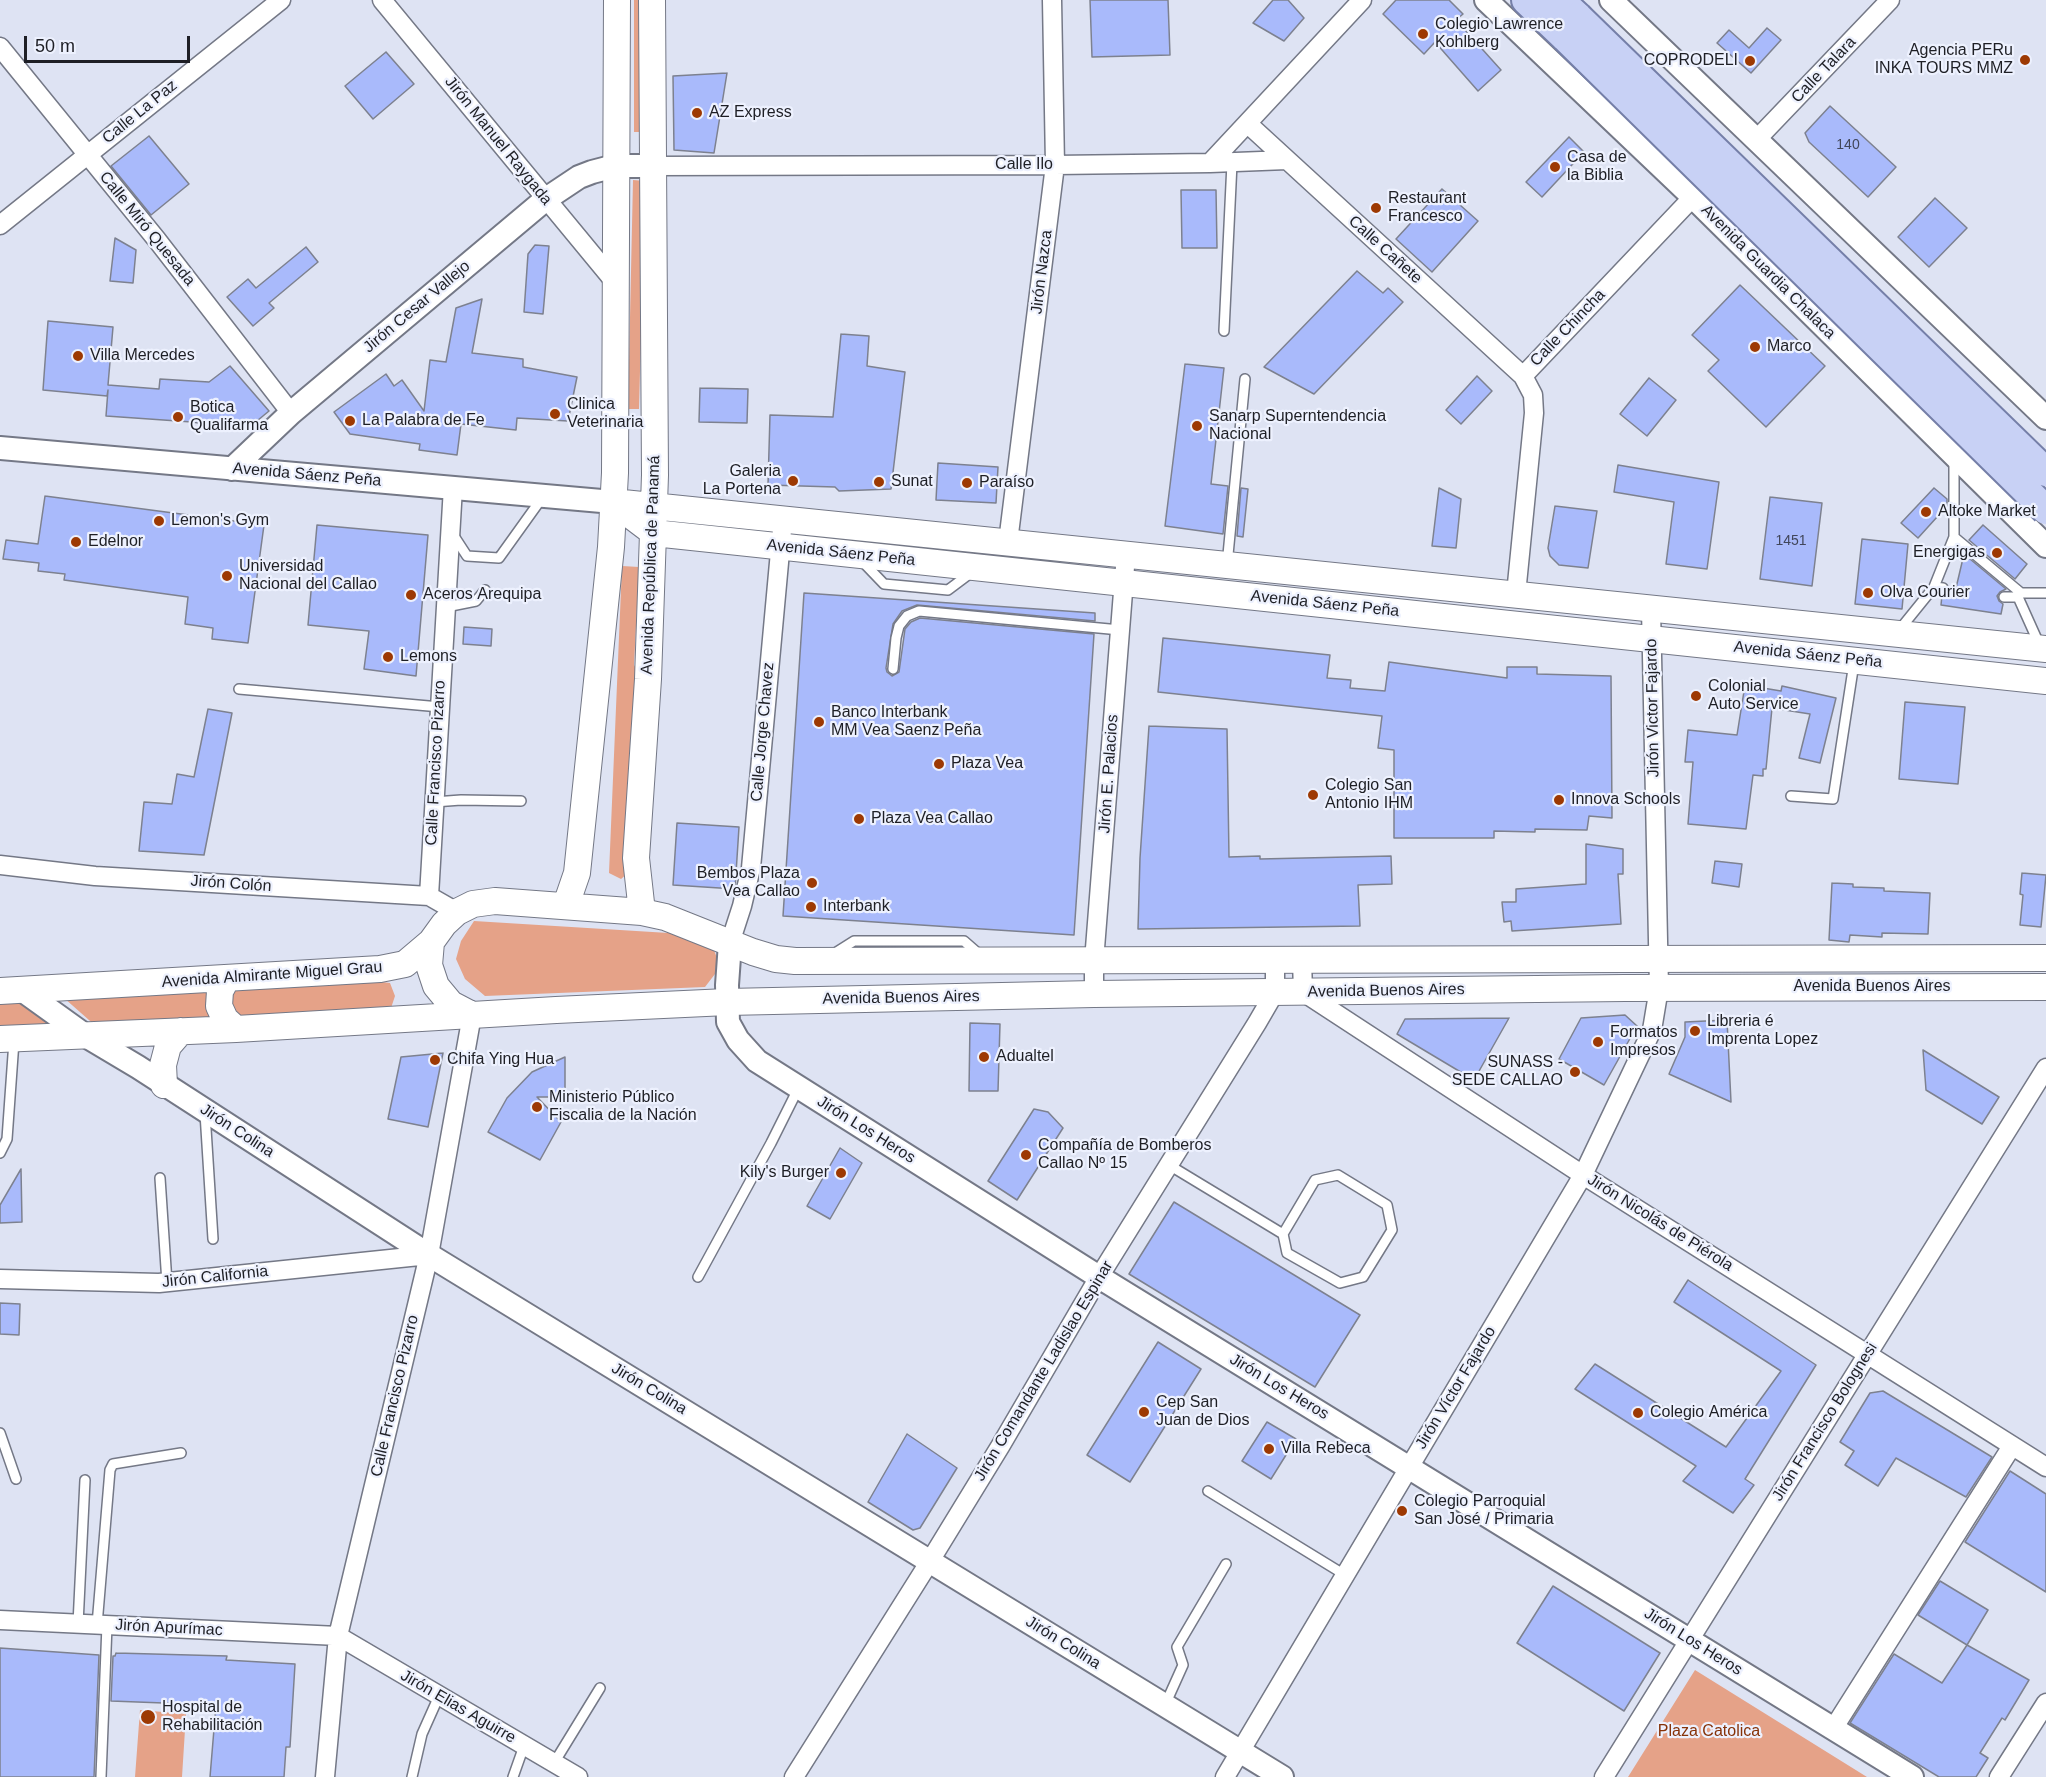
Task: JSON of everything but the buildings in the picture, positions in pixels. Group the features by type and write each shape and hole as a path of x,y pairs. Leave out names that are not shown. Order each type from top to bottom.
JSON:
{"main road":[{"path":"566,905 577,873 610,547 615,473 614,281 617,0"},
{"name":"Avenida República de Panamá","path":"642,912 636,858 648,679 654,533 652,0"},
{"name":"Avenida Guardia Chalaca","path":"1526,0 1568,18 2046,472"},
{"name":"Avenida Guardia Chalaca","path":"1568,18 2046,510"},
{"path":"613,502 654,533"},
{"name":"Avenida Sáenz Peña","path":"613,502 2043,649"},
{"name":"Avenida Sáenz Peña","path":"654,533 2046,681"},
{"name":"Avenida Almirante Miguel Grau","path":"11,991 380,969 405,964 431,942 444,924 458,912 473,904 495,901 642,912 665,917 730,944"},
{"path":"431,942 429,964 436,986 451,1004 472,1015"},
{"name":"Avenida Buenos Aires","path":"730,944 776,959 824,961 2046,958"},
{"path":"227,978 219,991 219,1006 225,1019 236,1029"},
{"name":"Avenida Buenos Aires","path":"727,1002 1094,994 1659,988 2046,987"},
{"path":"7,1039 727,1002"},
{"path":"164,1085 163,1065 168,1046 181,1031"}],"street":[{"name":"Calle La Paz","path":"1,224 281,0"},
{"name":"Jirón Manuel Raygada","path":"382,0 614,281"},
{"name":"Jirón Nazca","path":"1008,542 1055,165 1052,0"},
{"path":"1210,163 1362,0"},
{"name":"Avenida Guardia Chalaca","path":"1486,0 1693,197 2046,546"},
{"path":"1611,0 2046,418"},
{"name":"Calle Talara","path":"1757,139 1890,0"},
{"name":"Calle Miró Quesada","path":"0,47 157,240 291,413"},
{"name":"Calle Cañete","path":"1248,124 1523,376"},
{"name":"Calle Ilo","path":"615,166 1055,165 1232,163 1287,160"},
{"name":"Jirón Cesar Vallejo","path":"231,469 291,413 546,199 579,177 615,166"},
{"name":"Calle Chincha","path":"1516,594 1534,413 1533,395 1523,376 1693,197"},
{"path":"1995,495 2046,447"},
{"name":"Avenida Sáenz Peña","path":"0,448 613,502"},
{"name":"Calle Francisco Pizarro","path":"429,896 453,487"},
{"name":"Calle Jorge Chavez","path":"730,944 751,868 783,519"},
{"name":"Jirón E. Palacios","path":"1094,994 1094,961 1126,554"},
{"name":"Jirón Victor Fajardo","path":"1651,608 1659,988"},
{"name":"Jirón Colón","path":"0,865 95,876 429,896 458,912"},
{"name":"Jirón Los Heros","path":"730,944 728,1022 738,1040 757,1061 1099,1277 1912,1777"},
{"path":"1275,960 1275,992"},
{"path":"1302,960 1303,992"},
{"name":"Jirón Víctor Fajardo","path":"1226,1777 1583,1175 1652,1030 1659,988"},
{"name":"Jirón Colina","path":"11,991 205,1110 429,1255 1282,1777"},
{"name":"Jirón Comandante Ladislao Espinar","path":"794,1777 930,1561 1099,1277 1275,992"},
{"name":"Jirón Nicolás de Piérola","path":"1303,992 1583,1175 2046,1467"},
{"name":"Calle Francisco Pizarro","path":"325,1777 338,1636 429,1255 472,1015"},
{"name":"Jirón Francisco Bolognesi","path":"1604,1777 2046,1068"},
{"name":"Jirón California","path":"0,1279 167,1283 429,1255"},
{"path":"1833,1729 2012,1446"},
{"name":"Jirón Apurímac","path":"0,1620 338,1636"},
{"name":"Jirón Elias Aguirre","path":"338,1636 578,1777"},
{"path":"2000,1777 2046,1703"}],"lane":[{"path":"1224,331 1232,163"},
{"path":"1227,565 1245,379"},
{"path":"1897,634 1939,587 1954,537 1954,456"},
{"path":"450,531 467,556 499,558 544,496"},
{"path":"1954,537 2019,595 2043,649"},
{"path":"446,607 476,602 485,590"},
{"path":"2004,597 2046,593"},
{"path":"893,669 899,626 907,616 920,610 1120,630"},
{"path":"1791,796 1833,799 1854,660"},
{"path":"239,690 440,707"},
{"path":"434,802 521,801"},
{"path":"0,1153 12,1074 7,1039"},
{"path":"0,1074 12,1074"},
{"path":"698,1277 799,1088"},
{"path":"205,1110 213,1239"},
{"path":"1169,1165 1283,1234 1287,1253 1340,1283 1363,1276 1392,1230 1387,1204 1338,1175 1315,1180 1283,1234"},
{"path":"160,1178 167,1283"},
{"path":"0,1433 16,1479"},
{"path":"101,1777 102,1625 110,1470 113,1464 181,1453"},
{"path":"78,1624 85,1480"},
{"path":"1208,1491 1345,1575"},
{"path":"1165,1705 1183,1665 1177,1647 1226,1564"},
{"path":"554,1763 600,1688"},
{"path":"412,1777 424,1728 439,1696"},
{"path":"513,1777 524,1746"}],"green space":[{"path":"634,0 645,0 645,132 634,132"},
{"path":"633,180 645,181 639,409 628,409"},
{"path":"622,566 639,567 634,665 645,685 634,868 621,879 609,873"},
{"path":"474,921 701,935 712,945 717,958 715,974 705,987 485,996 465,979 456,959 461,941"},
{"path":"374,981 390,983 395,996 391,1008 236,1023 225,988"},
{"path":"213,992 215,1026 98,1028 64,998"},
{"path":"22,999 45,1013 48,1027 0,1030 0,1000"},
{"name":"Plaza Catolica","path":"1695,1670 1867,1777 1628,1777"},
{"path":"140,1710 186,1714 182,1777 135,1777"}],"place":[{"name":"Colegio Lawrence Kohlberg","path":"1423,34"},
{"name":"Agencia PERu INKA TOURS MMZ","path":"2025,60"},
{"name":"COPRODELI","path":"1750,61"},
{"name":"AZ Express","path":"697,113"},
{"name":"Casa de la Biblia","path":"1555,167"},
{"name":"Restaurant Francesco","path":"1376,208"},
{"name":"Marco","path":"1755,347"},
{"name":"Villa Mercedes","path":"78,356"},
{"name":"Clinica Veterinaria","path":"555,414"},
{"name":"Botica Qualifarma","path":"178,417"},
{"name":"La Palabra de Fe","path":"350,421"},
{"name":"Sanarp Superntendencia Nacional","path":"1197,426"},
{"name":"Galeria La Portena","path":"793,481"},
{"name":"Sunat","path":"879,482"},
{"name":"Paraíso","path":"967,483"},
{"name":"Altoke Market","path":"1926,512"},
{"name":"Lemon's Gym","path":"159,521"},
{"name":"Edelnor","path":"76,542"},
{"name":"Energigas","path":"1997,553"},
{"name":"Universidad Nacional del Callao","path":"227,576"},
{"name":"Olva Courier","path":"1868,593"},
{"name":"Aceros Arequipa","path":"411,595"},
{"name":"Lemons","path":"388,657"},
{"name":"Colonial Auto Service","path":"1696,696"},
{"name":"Banco Interbank MM Vea Saenz Peña","path":"819,722"},
{"name":"Plaza Vea","path":"939,764"},
{"name":"Colegio San Antonio IHM","path":"1313,795"},
{"name":"Innova Schools","path":"1559,800"},
{"name":"Plaza Vea Callao","path":"859,819"},
{"name":"Bembos Plaza Vea Callao","path":"812,883"},
{"name":"Interbank","path":"811,907"},
{"name":"Libreria é Imprenta Lopez","path":"1695,1031"},
{"name":"Formatos Impresos","path":"1598,1042"},
{"name":"Adualtel","path":"984,1057"},
{"name":"Chifa Ying Hua","path":"435,1060"},
{"name":"SUNASS - SEDE CALLAO","path":"1575,1072"},
{"name":"Ministerio Público Fiscalia de la Nación","path":"537,1107"},
{"name":"Compañía de Bomberos Callao Nº 15","path":"1026,1155"},
{"name":"Kily's Burger","path":"841,1173"},
{"name":"Cep San Juan de Dios","path":"1144,1412"},
{"name":"Colegio América","path":"1638,1413"},
{"name":"Villa Rebeca","path":"1269,1449"},
{"name":"Colegio Parroquial San José / Primaria","path":"1402,1511"},
{"name":"Hospital de Rehabilitación","path":"148,1717"}]}
